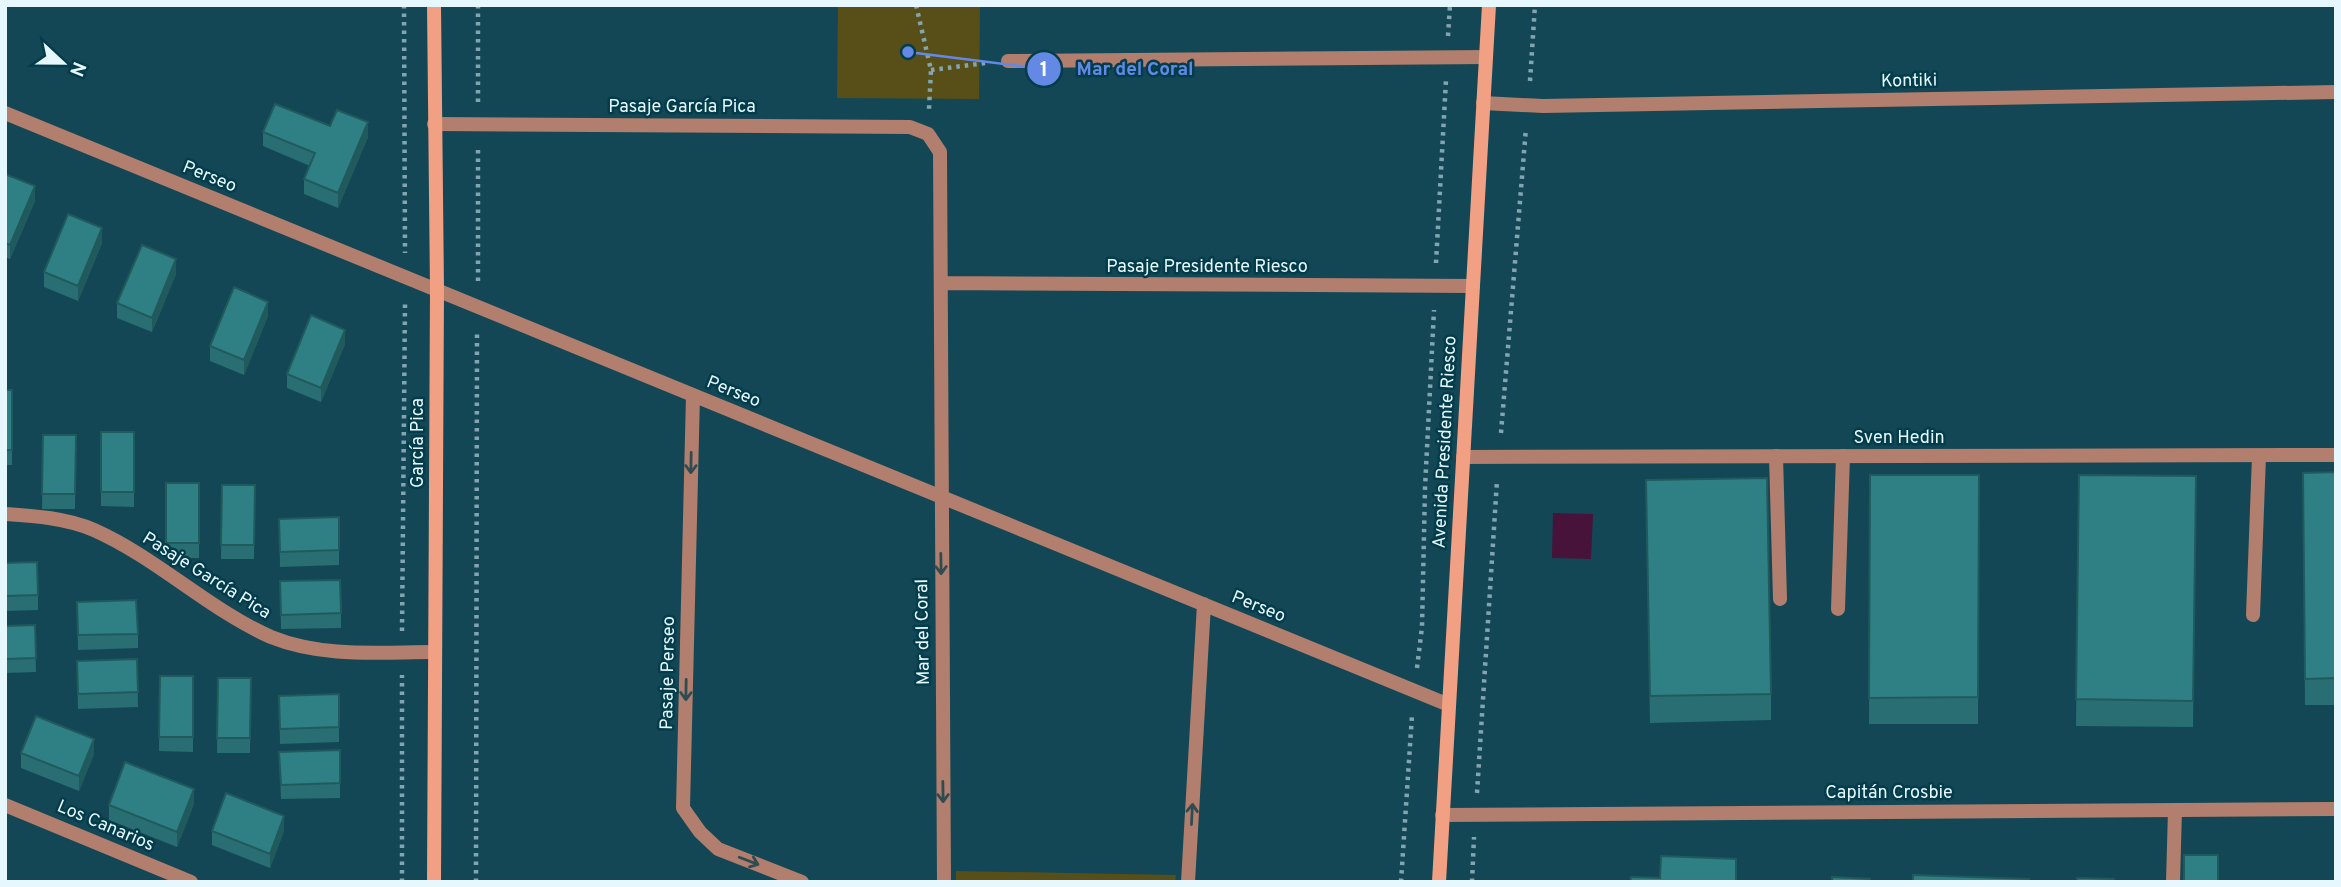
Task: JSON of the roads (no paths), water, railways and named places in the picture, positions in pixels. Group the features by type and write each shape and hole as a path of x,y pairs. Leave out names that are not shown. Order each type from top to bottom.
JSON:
{"main road":[{"name":"García Pica","path":"434,5 437,290 434,882"},
{"name":"Avenida Presidente Riesco","path":"1439,882 1489,5"}],"street":[{"path":"1008,61 1486,57"},
{"name":"Kontiki","path":"1483,103 1556,105 2336,92"},
{"name":"Perseo","path":"5,113 1449,705"},
{"name":"Pasaje García Pica","path":"434,124 910,127 928,134"},
{"name":"Mar del Coral","path":"928,134 940,152 944,882"},
{"name":"Pasaje Presidente Riesco","path":"941,283 1473,286"},
{"name":"Pasaje Perseo","path":"693,394 683,808 700,832 718,849 802,882"},
{"name":"Sven Hedin","path":"1463,457 2336,455"},
{"path":"1776,456 1780,599"},
{"path":"1838,609 1843,456"},
{"path":"2253,615 2259,456"},
{"name":"Pasaje García Pica","path":"5,514 45,517 92,529 135,552 233,616 272,637 318,650 434,652"},
{"path":"1188,882 1204,604"},
{"name":"Los Canarios","path":"5,805 191,882"},
{"name":"Capitán Crosbie","path":"1443,815 2336,809"},
{"path":"2173,882 2175,810"}],"place":[{"name":"Mar del Coral","path":"908,52"}]}
